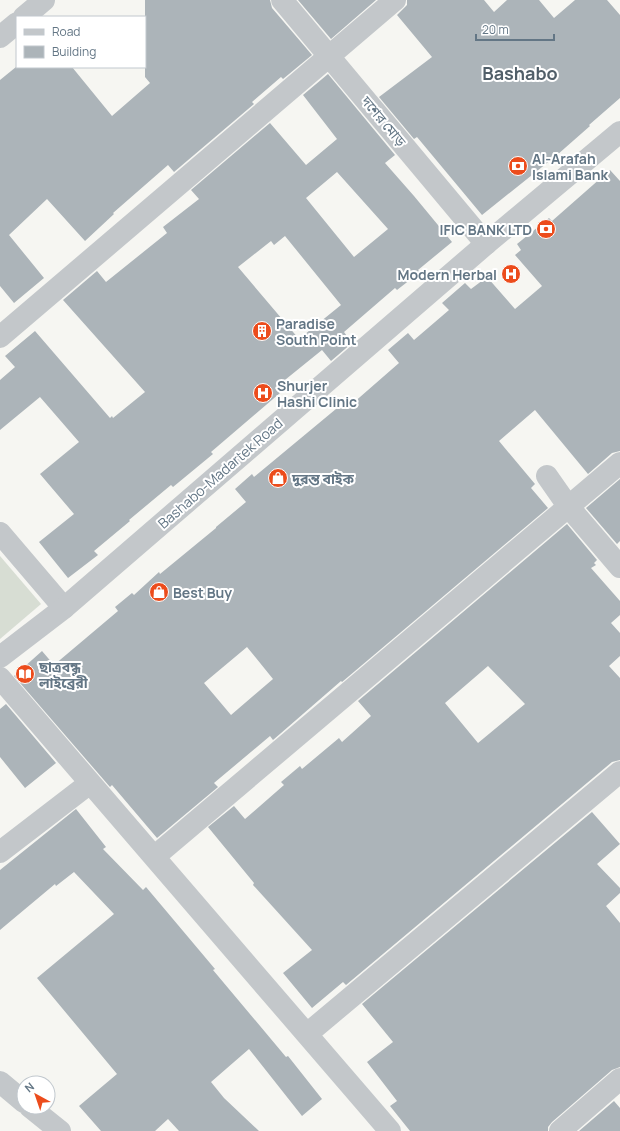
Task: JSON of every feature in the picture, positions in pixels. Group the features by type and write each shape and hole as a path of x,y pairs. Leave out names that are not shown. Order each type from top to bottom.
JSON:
{"street":[{"path":"25,16 44,0"},
{"name":"দশের মোড়","path":"282,0 486,244"},
{"path":"0,337 395,0"},
{"path":"0,37 16,24"},
{"name":"Bashabo-Madartek Road","path":"0,657 64,608 486,244 620,132"},
{"path":"154,857 620,463"},
{"path":"547,476 568,506 620,567"},
{"path":"0,533 64,608"},
{"path":"0,678 390,1131"},
{"path":"307,1034 620,772"},
{"path":"0,852 90,783"},
{"path":"560,1131 620,1080"},
{"path":"0,1082 16,1095"},
{"path":"40,1115 60,1131"}],"shaded area":[{"path":"0,556 41,604 0,639"}],"building":[{"path":"145,0 270,0 272,8 312,55 283,79 281,77 252,102 254,104 174,172 168,165 113,213 114,214 85,241 47,199 9,235 44,278 14,303 0,286 0,80 16,67 73,68 112,116 150,83 145,77"},
{"path":"298,0 376,0 331,39"},
{"path":"407,0 484,0 494,12 507,0 539,0 554,18 575,0 607,0 620,15 620,98 557,155 482,215 417,137 414,139 379,97 432,57 397,15 407,5"},
{"path":"328,74 395,155 385,163 452,242 418,270 420,272 397,290 395,288 344,332 352,343 331,361 322,350 275,388 280,393 211,452 213,454 173,487 171,485 129,520 130,521 94,551 98,555 68,578 39,542 74,514 40,474 79,442 40,397 0,430 0,380 15,367 5,356 35,331 110,418 112,416 113,418 145,392 63,300 97,271 106,282 167,233 163,227 199,199 191,190 270,123 306,165 337,139 303,95","holes":["337,172 388,229 354,257 306,198","285,236 341,305 299,339 238,267 271,241 274,245"]},
{"path":"610,170 620,181 620,451 612,453 588,474 535,410 499,441 535,484 531,488 548,508 342,682 341,681 273,740 270,736 214,783 218,787 157,838 112,785 110,787 14,676 42,651 54,665 118,611 115,607 132,593 134,595 159,572 160,574 246,502 235,489 252,474 254,477 348,399 352,404 399,363 388,350 408,333 414,340 449,310 442,303 465,283 471,289 487,277 515,309 542,286 515,255 521,250 517,244 549,218 552,221","holes":["247,647 273,679 231,715 204,683"]},
{"path":"620,479 620,541 617,544 586,508"},
{"path":"567,524 597,560 594,563 596,565 591,568 620,601 620,615 611,623 620,633 620,656 609,666 620,678 620,760 612,762 346,985 343,982 312,1008 283,973 312,950 253,885 254,883 208,827 234,806 245,819 284,785 281,782 300,766 302,769 339,738 342,742 371,716 358,701","holes":["488,666 525,704 478,743 445,703"]},
{"path":"6,704 56,763 25,788 0,757 0,709"},
{"path":"76,809 106,847 103,849 143,890 146,887 215,969 213,970 286,1057 288,1056 322,1099 302,1116 249,1049 211,1082 224,1098 259,1131 179,1131 168,1119 155,1131 101,1131 79,1106 117,1074 37,978 114,914 74,872 56,886 55,884 0,930 0,870"},
{"path":"592,812 620,844 597,864 620,888 620,893 606,906 620,923 620,1067 612,1070 552,1122 548,1127 548,1131 410,1131 390,1106 397,1101 367,1062 393,1042 362,1004"},
{"path":"614,1101 620,1108 620,1131 579,1131"}],"place":[{"name":"Al-Arafah Islami Bank","path":"518,166"},
{"name":"IFIC BANK LTD","path":"546,229"},
{"name":"Modern Herbal","path":"511,274"},
{"name":"Paradise South Point","path":"262,331"},
{"name":"Shurjer Hashi Clinic","path":"263,393"},
{"name":"দুরন্ত বাইক","path":"278,478"},
{"name":"Best Buy","path":"159,592"},
{"name":"ছাত্রবন্ধু লাইব্রেরী","path":"25,674"}],"district":[{"name":"Bashabo","path":"520,73"}]}
